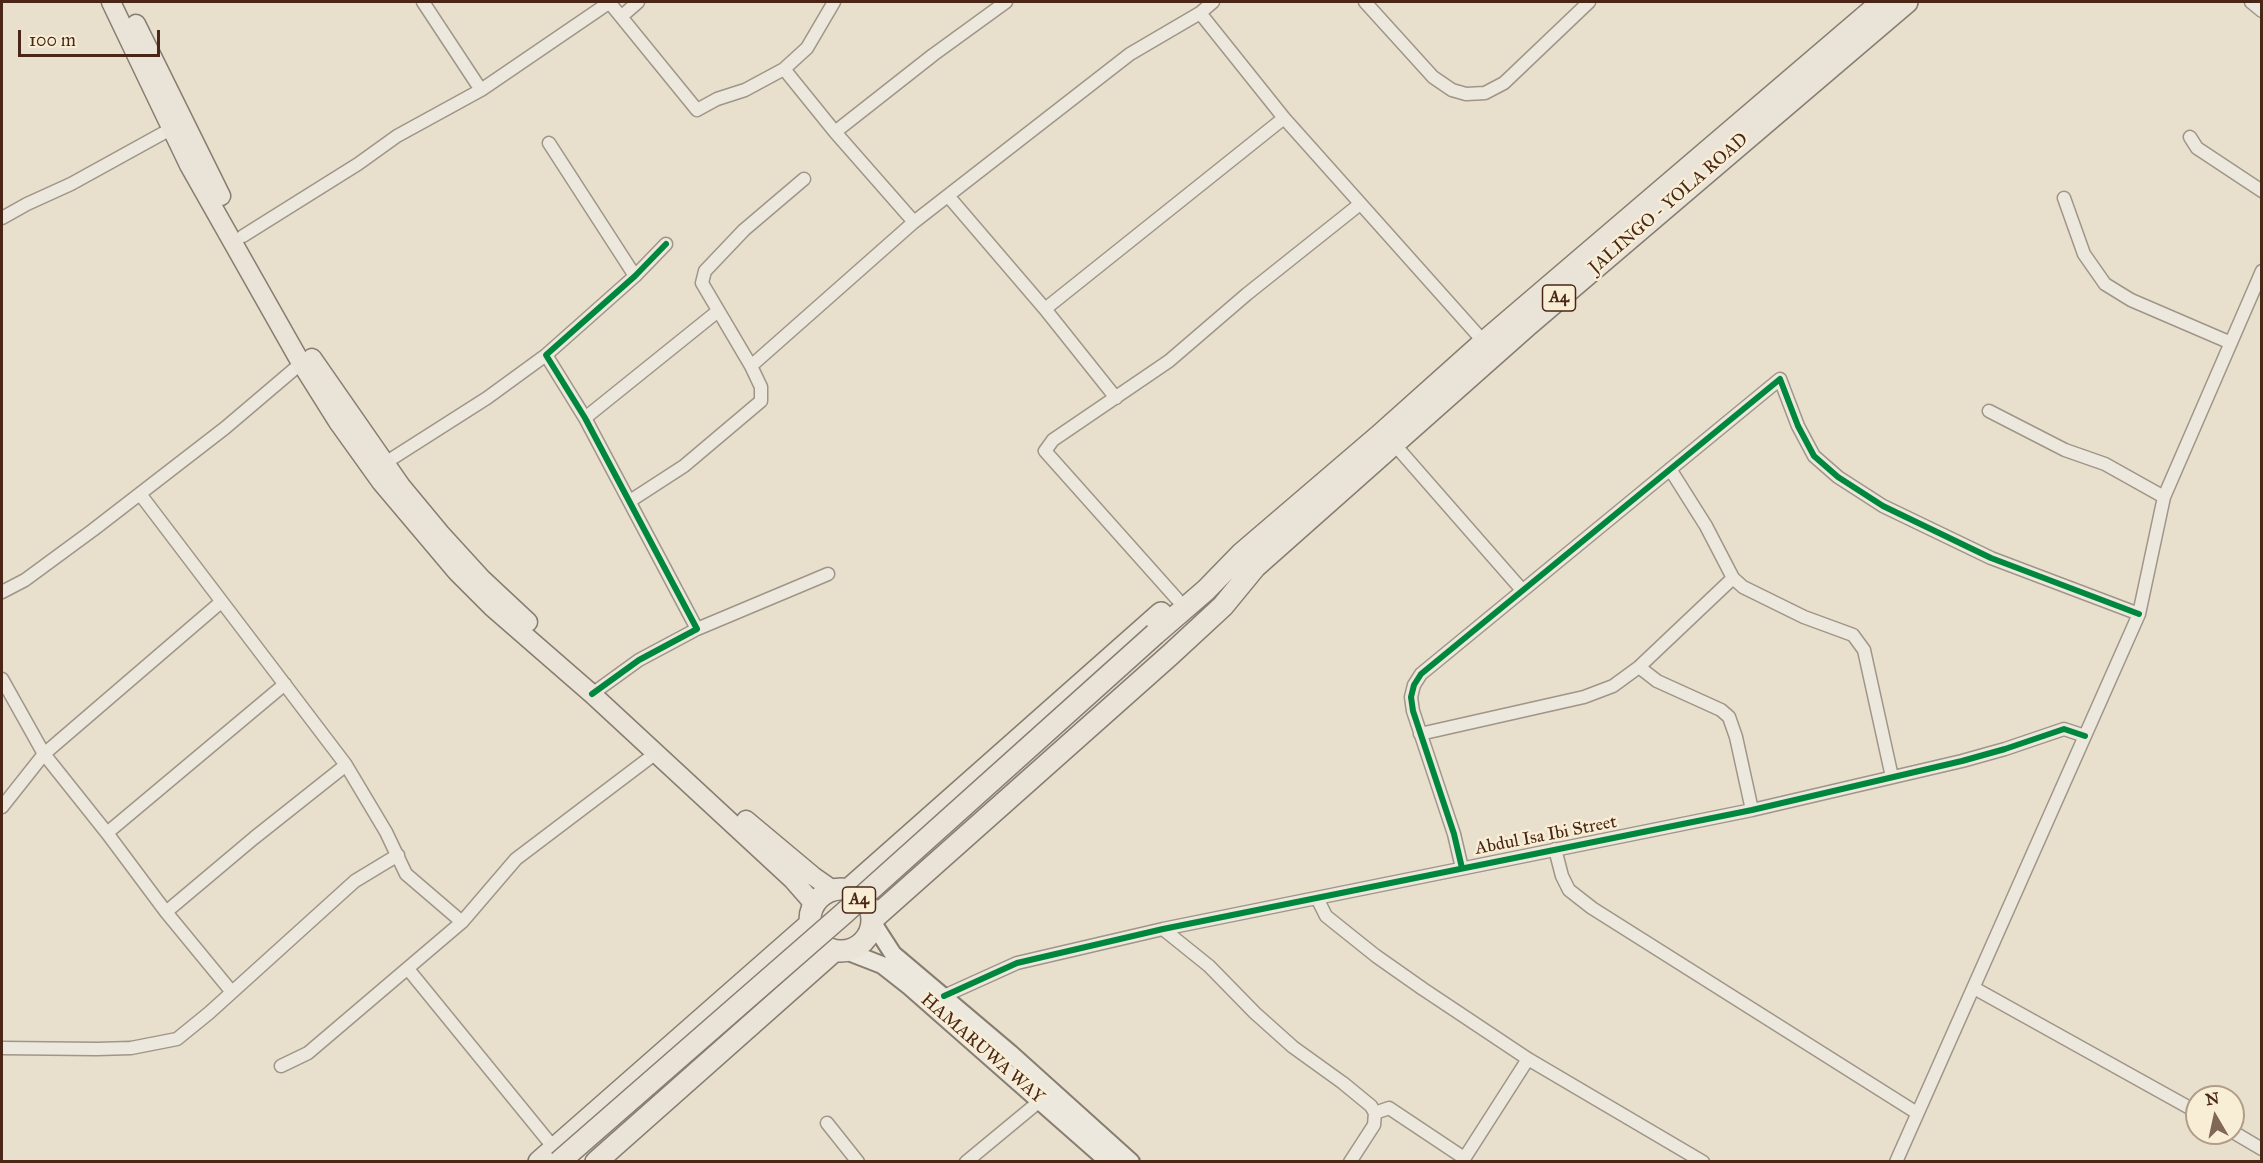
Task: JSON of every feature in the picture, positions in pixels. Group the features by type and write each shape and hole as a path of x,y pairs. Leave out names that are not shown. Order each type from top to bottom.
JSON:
{"highway":[{"name":"A4","path":"578,1161 1248,560 1380,435 1484,342 1882,2"},
{"name":"JALINGO - YOLA ROAD","path":"873,921 1223,606 1248,560 1395,445 1537,318 1907,2"},
{"name":"A4","path":"551,1157 812,914 822,895 840,890 1177,599 1216,568 1248,560"},
{"name":"A4","path":"551,1157 842,915 1160,639"},
{"name":"A4","path":"596,1161 840,951 859,946 868,936 873,921 870,907 864,899 840,890"},
{"path":"812,914 812,933 818,941 825,948 840,951"}],"main road":[{"path":"111,2 306,360 385,463 440,533 482,579 597,690 656,753 793,880 812,914"},
{"path":"124,2 178,125 243,236 338,422 381,482 441,555 492,607 597,690 753,826 840,890"},
{"path":"873,921 893,954 1131,1161"},
{"name":"HAMARUWA WAY","path":"840,951 882,965 1109,1161"}],"street":[{"path":"423,2 481,90"},
{"path":"243,236 358,164 397,136 481,90 609,2 697,110 717,99 745,90 784,69 807,48 834,2"},
{"path":"622,16 638,2"},
{"path":"835,132 933,55 1006,2"},
{"path":"751,366 914,222 1130,54 1213,2"},
{"path":"1365,2 1433,77 1452,90 1466,94 1485,93 1504,83 1589,2"},
{"path":"2251,2 2262,10"},
{"path":"1200,12 1284,118 1484,342"},
{"path":"784,69 835,132 914,222"},
{"path":"1045,309 1284,118"},
{"path":"2,218 71,184 178,125"},
{"path":"2190,137 2197,148 2262,191"},
{"path":"549,143 635,276"},
{"path":"630,501 684,465 761,402 760,387 751,366 702,283 705,271 744,230 804,179"},
{"path":"949,197 1045,309 1116,398"},
{"path":"2064,198 2084,254 2105,284 2131,300 2231,343"},
{"path":"1177,599 1045,451 1053,440 1169,361 1247,294 1360,204"},
{"path":"385,463 487,398 546,355 635,276 666,244"},
{"path":"1896,1161 2139,614 2164,497 2262,271"},
{"path":"585,418 718,311"},
{"path":"546,355 585,418 697,629"},
{"path":"2,592 26,580 140,494 225,428 306,360"},
{"path":"1462,868 1454,834 1420,734 1411,697 1414,685 1421,674 1780,379 1797,426 1814,456 1838,477 1882,506 1991,558 2139,614"},
{"path":"1989,411 2065,450 2104,464 2164,497"},
{"path":"1395,445 1522,590"},
{"path":"1670,469 1706,526 1733,578 1743,587 1794,612 1853,635 1864,650 1892,777"},
{"path":"140,494 346,765 398,855 406,874 462,922"},
{"path":"597,690 639,660 697,629 828,574"},
{"path":"1420,734 1584,698 1613,686 1639,668 1733,578"},
{"path":"2,807 45,754 221,602"},
{"path":"1639,668 1657,681 1721,710 1729,717 1736,737 1752,810"},
{"path":"2,679 45,754 166,912 231,991"},
{"path":"107,833 285,684"},
{"name":"Abdul Isa Ibi Street","path":"944,996 1017,963 1163,929 1752,810 2005,749 2064,729 2085,736"},
{"path":"281,1066 308,1053 462,922 516,859 656,753"},
{"path":"166,912 346,765"},
{"path":"1555,849 1562,876 1569,890 1592,908 1917,1113"},
{"path":"2,1048 131,1048 177,1039 355,881 398,855"},
{"path":"1317,898 1326,916 1376,956 1528,1059 1703,1161"},
{"path":"1163,929 1209,966 1255,1013 1293,1047 1371,1106 1374,1113 1374,1125 1350,1161"},
{"path":"408,969 551,1157"},
{"path":"1974,987 2185,1105"},
{"path":"1374,1113 1389,1108 1463,1160 1528,1059"},
{"path":"966,1161 1041,1100"},
{"path":"827,1123 858,1161"},
{"path":"2245,1139 2262,1149"}],"cycle path":[{"path":"592,694 639,660 697,629 585,418 546,355 635,276 666,244"},
{"path":"1462,868 1454,834 1413,711 1411,697 1414,685 1421,674 1780,379 1798,426 1814,456 1838,477 1883,506 1991,558 2139,614"},
{"path":"944,996 1017,963 1163,929 1752,810 1962,761 2064,729 2085,736"}]}
